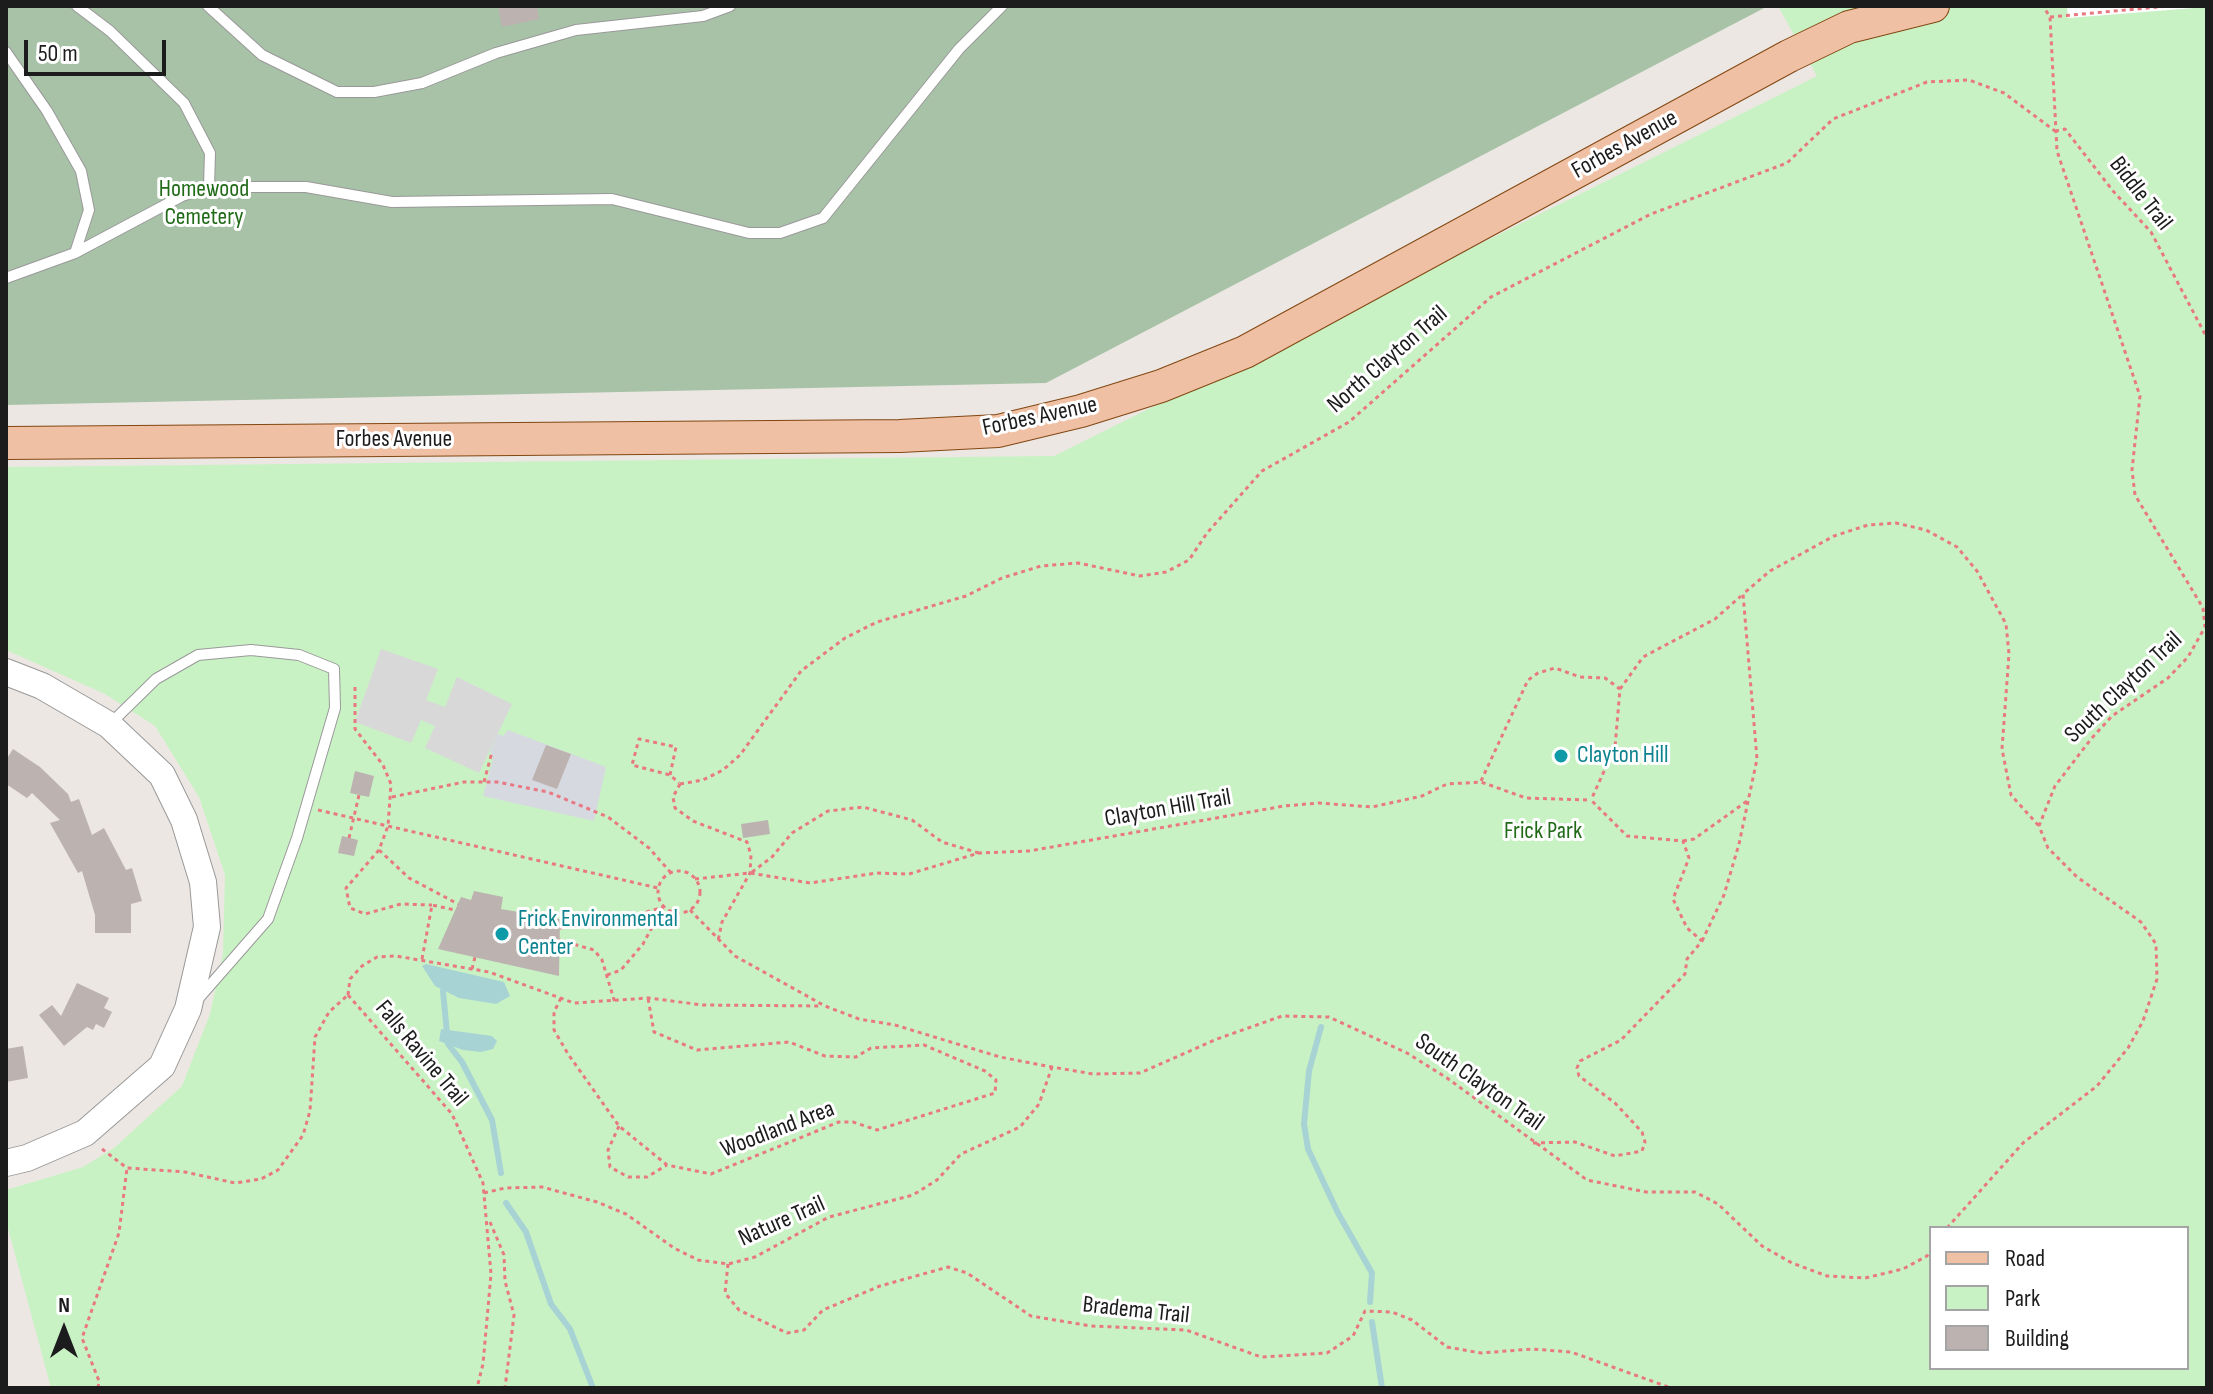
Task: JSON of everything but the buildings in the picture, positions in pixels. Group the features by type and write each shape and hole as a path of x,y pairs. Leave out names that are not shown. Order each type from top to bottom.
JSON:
{"main road":[{"name":"Forbes Avenue","path":"6,443 868,437 998,431 1081,411 1161,386 1245,352 1789,56 1849,27 1933,6"}],"street":[{"path":"6,672 42,686 109,725 162,775 184,820 203,882 207,927 188,1009 162,1066 85,1133 27,1158 6,1163"}],"lane":[{"path":"77,6 110,31 184,103 210,153 209,187"},
{"path":"208,6 262,55 337,92 374,92 422,83 496,53 576,30 703,16 730,6"},
{"path":"6,278 75,253 182,196 209,187 306,187 392,202 612,199 749,233 780,233 823,218 959,49 1002,6"},
{"path":"6,52 47,111 81,171 89,210 75,253"},
{"path":"109,725 156,679 198,655 251,650 299,655 334,669 335,708 268,919 188,1009"}],"path":[{"path":"2043,6 2050,17 2169,6"},
{"name":"South Clayton Trail","path":"2039,826 2055,786 2091,739 2112,716 2168,678 2188,657 2205,627 2203,608 2135,495 2132,470 2140,396 2057,151 2050,17"},
{"name":"North Clayton Trail","path":"680,784 703,780 723,770 740,755 801,671 845,638 877,622 966,596 1002,578 1041,566 1078,563 1140,576 1166,572 1189,560 1207,533 1262,471 1349,422 1491,297 1651,214 1787,163 1833,119 1927,82 1969,80 2004,93 2055,131"},
{"name":"Biddle Trail","path":"2055,131 2065,129 2113,191 2151,232 2207,338"},
{"path":"1750,799 1694,839 1683,841 1627,836 1591,800 1615,747 1620,689 1643,657 1715,619 1770,571 1805,550 1868,525 1896,523 1926,530 1957,547 1991,592 2006,624 2009,654 2002,749 2011,795 2039,826 2048,848 2077,877 2141,922 2156,944 2157,979 2143,1021 2128,1048 2097,1086 2023,1143 1949,1226"},
{"path":"1533,1143 1575,1142 1615,1156 1642,1151 1645,1142 1642,1132 1615,1103 1579,1076 1577,1068 1580,1061 1621,1040 1685,974 1687,959 1702,941 1724,895 1750,799 1757,759 1756,715 1743,594"},
{"path":"1481,782 1528,680 1538,673 1555,668 1580,677 1605,678 1620,689"},
{"path":"355,687 355,729 383,765 392,797 388,826 379,850 346,888 350,908 365,914 401,904 432,905 455,910"},
{"path":"670,775 676,747 639,739 632,765 670,775 680,784 673,797 675,808 685,817 747,842 751,855 750,873"},
{"path":"484,782 492,752"},
{"path":"392,797 442,785 484,782 523,785 582,803 627,831 671,873"},
{"name":"Clayton Hill Trail","path":"695,879 750,873 810,883 877,873 909,874 979,853 1029,851 1284,806 1319,803 1372,807 1422,796 1447,784 1481,782 1526,798 1591,800"},
{"path":"349,838 359,795"},
{"path":"718,941 722,922 750,873 772,857 792,833 828,811 863,807 912,820 942,842 979,853"},
{"path":"305,808 658,888"},
{"path":"1683,841 1689,858 1673,899 1687,928 1702,941"},
{"path":"379,850 409,878 458,904"},
{"path":"560,928 622,920 663,907 674,913 690,910 700,898 695,879 684,872 671,873 658,888"},
{"path":"607,975 621,970 643,944 663,907 658,888"},
{"path":"424,959 432,905"},
{"name":"South Clayton Trail","path":"690,910 718,941 768,976 825,1006 859,1019 1000,1057 1093,1074 1140,1073 1217,1039 1282,1016 1329,1017 1407,1053 1447,1078 1587,1180 1646,1192 1695,1192 1718,1204 1762,1246 1827,1276 1865,1278 1903,1269 1929,1253"},
{"path":"559,940 594,950 602,960 615,1003"},
{"path":"348,995 350,979 362,966 377,957 424,959 472,969 515,980 574,1003 615,1003 648,998 703,1005 825,1006"},
{"path":"472,969 475,957"},
{"name":"Falls Ravine Trail","path":"127,1168 185,1172 235,1183 261,1179 278,1170 303,1135 310,1111 315,1037 329,1012 348,995 452,1114 484,1193 491,1274 483,1364 477,1388"},
{"name":"Woodland Area","path":"561,998 554,1012 554,1030 619,1126 667,1165 711,1174 839,1122 853,1122 877,1130 995,1093 996,1080 985,1071 924,1045 871,1048 856,1057 825,1056 789,1042 697,1050 654,1032 648,998"},
{"path":"924,1045 927,1035"},
{"name":"Nature Trail","path":"484,1193 505,1188 542,1187 597,1202 626,1214 674,1248 698,1260 728,1264 755,1257 829,1217 913,1195 937,1180 961,1154 1020,1127 1039,1104 1052,1067"},
{"path":"619,1126 608,1150 610,1167 628,1177 647,1177 667,1165"},
{"path":"85,1133 127,1168 119,1233 82,1338 99,1381 98,1388"},
{"path":"488,1219 504,1255 505,1281 514,1315 505,1388"},
{"name":"Bradema Trail","path":"728,1264 725,1293 739,1310 787,1333 804,1330 823,1310 867,1291 948,1267 967,1273 1031,1316 1091,1326 1186,1330 1261,1357 1327,1353 1353,1336 1365,1311 1392,1312 1412,1320 1447,1347 1481,1353 1532,1349 1571,1352 1671,1388"}],"green space":[{"name":"Homewood Cemetery","path":"6,6 1768,6 1046,383 6,405"},
{"name":"Frick Park","path":"1778,6 2207,6 2207,1388 51,1388 6,1221 6,1190 83,1167 114,1148 182,1086 210,1014 223,953 225,875 199,797 155,726 105,694 6,650 6,467 1054,456 1817,76"}],"shaded area":[{"path":"381,649 438,669 426,700 445,707 457,677 512,704 479,773 425,748 435,726 421,720 411,743 355,722"},
{"path":"508,730 606,767 594,821 483,796 493,759 490,751 498,734 503,736"}],"water":[{"path":"426,964 504,982 510,996 496,1004 459,998 435,986 422,966"},
{"path":"441,1029 492,1036 497,1041 493,1049 481,1052 463,1050 439,1041"}],"pier":[{"path":"2067,6 2207,6 2207,7 2068,18"}],"waterway":[{"path":"443,991 448,1044 462,1062 492,1120 501,1173"},
{"path":"1321,1027 1309,1071 1304,1124 1308,1149 1338,1213 1372,1273 1370,1302"},
{"path":"506,1203 526,1232 551,1304 570,1329 593,1388"},
{"path":"1372,1322 1382,1388"}],"place":[{"name":"Clayton Hill","path":"1561,756"},
{"name":"Frick Environmental Center","path":"502,934"}]}
